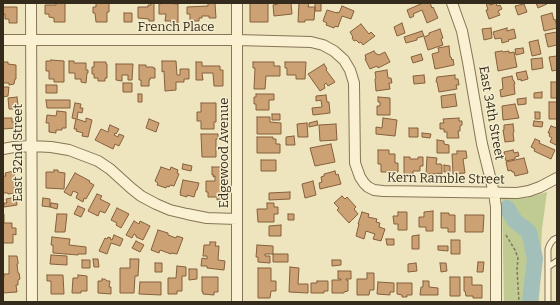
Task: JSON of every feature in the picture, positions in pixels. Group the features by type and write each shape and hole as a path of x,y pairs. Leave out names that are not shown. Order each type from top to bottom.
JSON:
{"street":[{"name":"East 32nd Street","path":"31,3 32,302"},
{"name":"Edgewood Avenue","path":"237,3 237,302"},
{"name":"East 34th Street","path":"452,3 462,31 482,144 494,193 496,207 496,302"},
{"name":"French Place","path":"3,40 237,40 311,42 323,45 334,51 344,60"},
{"name":"Kern Ramble Street","path":"344,60 350,70 354,83 355,163 360,177 368,187 374,190 383,191 517,193 540,187 557,178"},
{"path":"3,149 31,146 69,150 98,161 110,169 141,196 170,210 207,218 237,219"}],"lane":[{"path":"548,302 548,249 553,240 557,238"},
{"path":"548,267 557,261"}],"path":[{"path":"496,225 501,228 515,250 518,258 517,269 519,302"}],"green space":[{"path":"547,192 542,229 539,302 504,302 502,199 526,198"}],"building":[{"path":"56,3 65,3 65,22 54,22 54,18 49,17 49,14 45,14 45,5 56,5"},
{"path":"96,3 109,3 107,22 96,22 93,7 96,7"},
{"path":"151,3 154,3 154,21 138,18 138,7 148,7"},
{"path":"208,3 215,3 216,18 202,16 202,18 199,18 199,21 190,21 190,14 187,14 187,7 208,6"},
{"path":"250,3 268,4 268,22 250,22"},
{"path":"278,3 291,3 292,14 274,16 273,5"},
{"path":"299,3 309,3 308,7 315,7 314,20 298,22"},
{"path":"315,3 321,3 321,11 315,11"},
{"path":"423,3 430,3 438,18 427,23 422,10 413,14 414,16 410,18 407,10"},
{"path":"486,3 490,3 490,5 496,3 497,6 500,5 502,9 498,11 500,15 489,19 486,10 488,10"},
{"path":"536,3 547,3 547,4 538,8"},
{"path":"159,4 178,4 178,23 165,21 166,14 159,14"},
{"path":"524,4 527,12 518,15 515,6"},
{"path":"342,6 354,11 351,19 342,16 338,27 335,26 334,28 326,25 327,23 323,21 327,10 339,13"},
{"path":"3,7 17,7 17,23 9,23 9,19 5,19"},
{"path":"124,13 132,13 132,22 124,22"},
{"path":"552,13 557,28 544,31 541,16"},
{"path":"402,23 405,33 397,36 394,27"},
{"path":"361,24 369,34 371,32 375,36 363,45 361,42 359,43 356,40 354,41 350,32"},
{"path":"491,28 492,38 484,40 482,29"},
{"path":"507,28 507,31 514,29 516,38 502,43 501,38 495,39 493,32"},
{"path":"440,29 443,38 441,39 443,45 428,50 424,37 429,35 429,33"},
{"path":"422,31 424,36 406,43 404,37"},
{"path":"557,32 557,45 548,47 545,34"},
{"path":"538,40 541,54 532,56 529,42"},
{"path":"449,46 450,57 452,60 453,59 454,65 435,69 432,54 439,52 438,48"},
{"path":"523,48 524,53 516,55 515,49"},
{"path":"374,51 379,55 385,52 390,62 378,68 377,66 370,69 365,59 365,55"},
{"path":"509,51 509,53 514,52 517,67 498,71 495,52"},
{"path":"421,54 423,60 413,63 411,57"},
{"path":"557,56 557,70 552,71 549,57"},
{"path":"542,58 543,68 532,70 531,59"},
{"path":"46,61 64,61 64,82 54,82 54,79 49,79 49,71 46,71"},
{"path":"69,61 74,61 74,63 86,63 86,70 88,70 88,73 86,83 81,82 81,79 75,79 75,73 69,73"},
{"path":"162,61 176,61 177,75 180,75 180,69 189,69 189,79 184,79 184,82 176,82 176,90 165,91"},
{"path":"3,62 16,65 16,79 14,84 9,85 9,83 3,83"},
{"path":"94,62 106,62 107,78 105,78 105,81 98,81 98,78 94,78 94,74 92,74 92,67 94,67"},
{"path":"196,62 202,62 202,66 220,66 220,70 223,70 223,86 214,86 213,73 202,73 203,80 196,80"},
{"path":"253,62 274,62 274,66 280,66 280,76 266,76 265,89 254,89 255,68 253,68"},
{"path":"285,62 306,62 305,79 296,79 296,75 287,75"},
{"path":"116,64 133,64 132,80 128,80 128,75 122,75 122,81 116,80"},
{"path":"324,64 327,69 326,70 335,82 328,86 326,83 324,85 325,88 320,91 308,74"},
{"path":"139,65 146,65 146,67 155,68 155,78 150,78 149,86 141,86 141,80 139,80"},
{"path":"387,70 388,78 391,78 392,83 389,83 390,89 376,91 375,72"},
{"path":"526,71 528,79 521,81 521,79 518,80 516,73"},
{"path":"424,75 425,83 414,84 413,76"},
{"path":"455,75 455,79 458,79 459,85 456,85 457,89 439,92 436,82 437,77"},
{"path":"512,76 515,84 515,94 501,97 500,90 503,89 502,78"},
{"path":"551,82 557,82 557,98 551,98"},
{"path":"123,83 132,83 132,92 123,92"},
{"path":"46,85 57,85 57,93 46,93"},
{"path":"3,87 9,87 8,96 3,97"},
{"path":"542,92 542,98 534,98 534,93"},
{"path":"138,94 142,94 142,102 138,102"},
{"path":"256,94 274,94 274,100 269,100 269,110 256,110 254,97 256,97"},
{"path":"455,94 457,106 442,108 441,96"},
{"path":"326,95 327,102 329,102 330,113 313,115 312,108 322,107 321,100 316,101 316,96"},
{"path":"17,97 18,105 12,106 13,109 9,109 8,98"},
{"path":"378,97 390,98 390,115 377,115 377,106 380,106"},
{"path":"526,98 526,104 518,105 517,99"},
{"path":"46,100 70,100 70,108 47,108"},
{"path":"549,102 557,102 557,119 549,119"},
{"path":"75,103 81,104 80,108 83,108 82,113 78,112 77,119 86,122 86,118 92,120 88,137 82,136 83,133 76,131 77,129 74,129 76,119 72,118"},
{"path":"201,103 216,103 216,122 214,122 214,129 201,129 201,121 197,121 197,112 201,112"},
{"path":"515,104 519,118 503,120 502,106"},
{"path":"57,111 66,112 66,128 56,130 56,133 49,132 49,123 46,123 47,115 56,116"},
{"path":"535,112 540,112 540,119 535,119"},
{"path":"272,114 280,114 280,120 272,120"},
{"path":"257,117 270,117 270,122 281,123 281,134 257,134"},
{"path":"3,118 12,118 15,128 3,129"},
{"path":"383,118 397,120 395,136 376,134 376,127 382,128"},
{"path":"459,118 459,121 462,121 462,125 460,126 460,131 458,131 459,138 447,138 447,132 444,132 444,129 440,129 440,123 444,123 443,119"},
{"path":"149,119 159,123 156,132 146,128"},
{"path":"317,121 318,125 309,127 309,123"},
{"path":"534,121 543,122 542,127 533,126"},
{"path":"307,123 308,137 298,137 297,124"},
{"path":"336,124 337,140 320,141 319,125"},
{"path":"513,124 514,141 505,142 503,130 504,125"},
{"path":"110,125 119,129 114,135 118,137 119,134 124,136 119,146 115,144 113,149 95,140 101,129 108,132"},
{"path":"551,126 557,128 556,145 550,142 552,138 549,136 550,133 548,133"},
{"path":"409,128 418,128 418,137 409,137"},
{"path":"422,133 431,134 430,138 422,137"},
{"path":"201,134 218,134 218,139 216,139 216,157 202,157"},
{"path":"294,136 295,145 286,145 286,137"},
{"path":"257,137 273,137 273,139 276,139 276,144 280,144 280,153 257,153"},
{"path":"535,139 540,141 539,143 555,150 551,159 534,151 535,149 531,147"},
{"path":"437,140 444,141 444,144 449,145 449,153 437,153"},
{"path":"331,144 335,162 315,166 310,148"},
{"path":"378,150 389,150 389,154 395,154 395,163 398,163 398,172 381,172 381,164 378,164"},
{"path":"513,150 514,153 518,152 519,156 515,157 515,159 506,161 504,152"},
{"path":"457,151 466,151 467,158 463,159 465,173 453,174 452,154 457,154"},
{"path":"404,157 418,159 418,157 423,157 423,166 420,166 420,171 413,171 413,174 404,174"},
{"path":"427,157 437,158 436,164 442,165 442,174 426,174"},
{"path":"524,158 528,173 515,176 514,172 511,170 508,171 506,162"},
{"path":"261,160 276,160 276,171 261,171"},
{"path":"183,164 192,166 191,171 182,169"},
{"path":"444,165 450,166 450,172 444,172"},
{"path":"161,167 170,170 171,167 178,170 177,173 179,174 174,186 170,185 166,188 157,185 158,183 155,181"},
{"path":"212,167 221,167 221,181 223,181 224,199 217,200 217,197 208,197 208,192 206,192 206,181 215,181 215,176 213,177 214,175 212,175"},
{"path":"54,170 65,173 64,189 46,188 46,172 54,172"},
{"path":"14,171 16,193 3,193 3,176 6,176 5,173"},
{"path":"335,171 336,175 338,174 341,184 320,189 319,183 322,182 321,177 324,176 324,174"},
{"path":"75,173 90,181 89,182 94,185 86,199 84,198 83,202 76,198 78,193 73,191 71,196 64,192"},
{"path":"183,180 199,183 194,197 180,195"},
{"path":"313,181 316,195 305,198 302,184"},
{"path":"290,192 290,199 269,200 269,193"},
{"path":"97,194 102,196 100,199 110,204 105,213 100,211 98,216 88,211"},
{"path":"342,196 345,199 347,197 356,207 354,209 358,214 349,223 337,210 339,208 334,203"},
{"path":"16,197 17,205 4,207 4,203 7,203 6,199"},
{"path":"43,198 50,199 50,207 42,206"},
{"path":"51,203 58,204 57,209 50,207"},
{"path":"267,203 274,203 274,207 278,207 278,214 274,214 274,222 258,222 257,209 267,209"},
{"path":"78,206 85,209 81,217 74,214"},
{"path":"117,208 129,214 121,228 116,225 117,223 111,220"},
{"path":"433,211 433,231 426,231 426,227 419,227 419,217 424,217 424,212"},
{"path":"362,212 369,214 368,217 377,219 376,222 380,223 379,227 385,229 381,241 373,239 375,234 366,231 364,239 356,236"},
{"path":"398,212 407,212 407,230 398,230 398,224 394,224 393,216 398,216"},
{"path":"441,213 455,215 455,232 448,232 448,228 441,228"},
{"path":"3,214 4,223 12,223 12,228 16,228 16,235 13,234 13,243 3,243"},
{"path":"57,214 67,214 65,232 55,232"},
{"path":"288,214 294,214 294,220 288,220"},
{"path":"465,215 484,215 483,232 465,232"},
{"path":"134,221 139,224 140,221 150,226 143,240 136,237 134,234 132,238 126,235"},
{"path":"281,225 281,236 269,236 269,226"},
{"path":"158,230 168,233 168,235 176,238 177,236 183,238 177,254 171,254 160,250 159,253 151,250"},
{"path":"114,235 123,239 120,246 111,243 107,254 99,251 105,238 107,239 108,237 112,240"},
{"path":"419,235 419,249 412,249 412,236"},
{"path":"52,237 70,239 69,245 86,247 86,254 78,255 53,253 53,245 51,245"},
{"path":"386,239 394,239 394,245 387,245"},
{"path":"451,240 460,240 460,254 451,254"},
{"path":"136,241 144,245 140,252 132,248"},
{"path":"210,242 216,242 215,246 219,246 218,260 225,261 224,270 201,266 202,258 207,259 207,256 203,256 204,245 210,245"},
{"path":"257,245 273,246 273,254 265,254 265,256 270,256 270,263 258,262 258,257 256,257"},
{"path":"438,246 448,246 448,251 438,250"},
{"path":"273,254 288,254 288,262 273,262"},
{"path":"51,255 67,256 67,265 50,264"},
{"path":"9,256 17,256 18,273 20,279 18,280 18,285 16,285 17,292 3,293 3,277 4,274 9,274"},
{"path":"93,259 98,259 99,267 94,267"},
{"path":"130,259 139,259 138,276 135,276 134,293 120,293 120,268 130,268"},
{"path":"82,260 90,260 90,268 82,268"},
{"path":"332,260 341,260 341,265 332,266"},
{"path":"478,262 484,262 483,272 477,272"},
{"path":"155,263 162,263 162,272 155,272"},
{"path":"416,263 417,271 408,272 408,264"},
{"path":"440,263 446,263 447,271 441,272"},
{"path":"177,266 186,267 186,276 182,276 182,291 177,291 177,294 168,294 168,278 176,278"},
{"path":"290,267 299,268 298,284 308,284 308,293 289,292"},
{"path":"258,268 271,268 271,281 276,281 276,291 271,291 270,298 258,298"},
{"path":"189,269 197,269 197,279 189,280"},
{"path":"338,271 351,271 351,279 346,279 348,280 348,291 344,293 332,293 332,280 341,280 338,279"},
{"path":"367,273 374,273 374,290 370,290 369,295 357,295 357,279 367,279"},
{"path":"47,275 63,275 64,294 51,294 51,281 47,281"},
{"path":"78,275 87,276 87,291 72,293 73,278 78,278"},
{"path":"202,277 218,277 218,292 214,292 214,295 203,294"},
{"path":"450,277 460,277 460,296 450,296"},
{"path":"464,277 472,277 472,285 482,285 482,298 466,296 464,291"},
{"path":"102,279 110,281 109,287 111,287 111,294 98,293 98,281 102,281"},
{"path":"317,281 328,281 328,291 324,291 324,293 311,293 311,283 317,283"},
{"path":"423,281 429,281 429,287 438,288 438,295 420,295 421,287 423,287"},
{"path":"140,282 161,282 161,295 139,294"},
{"path":"378,282 394,283 394,292 390,292 390,295 377,294"},
{"path":"397,283 412,283 412,295 402,297 402,295 397,294"}],"waterway":[{"path":"507,208 515,221 529,232 535,258 530,302"}]}
